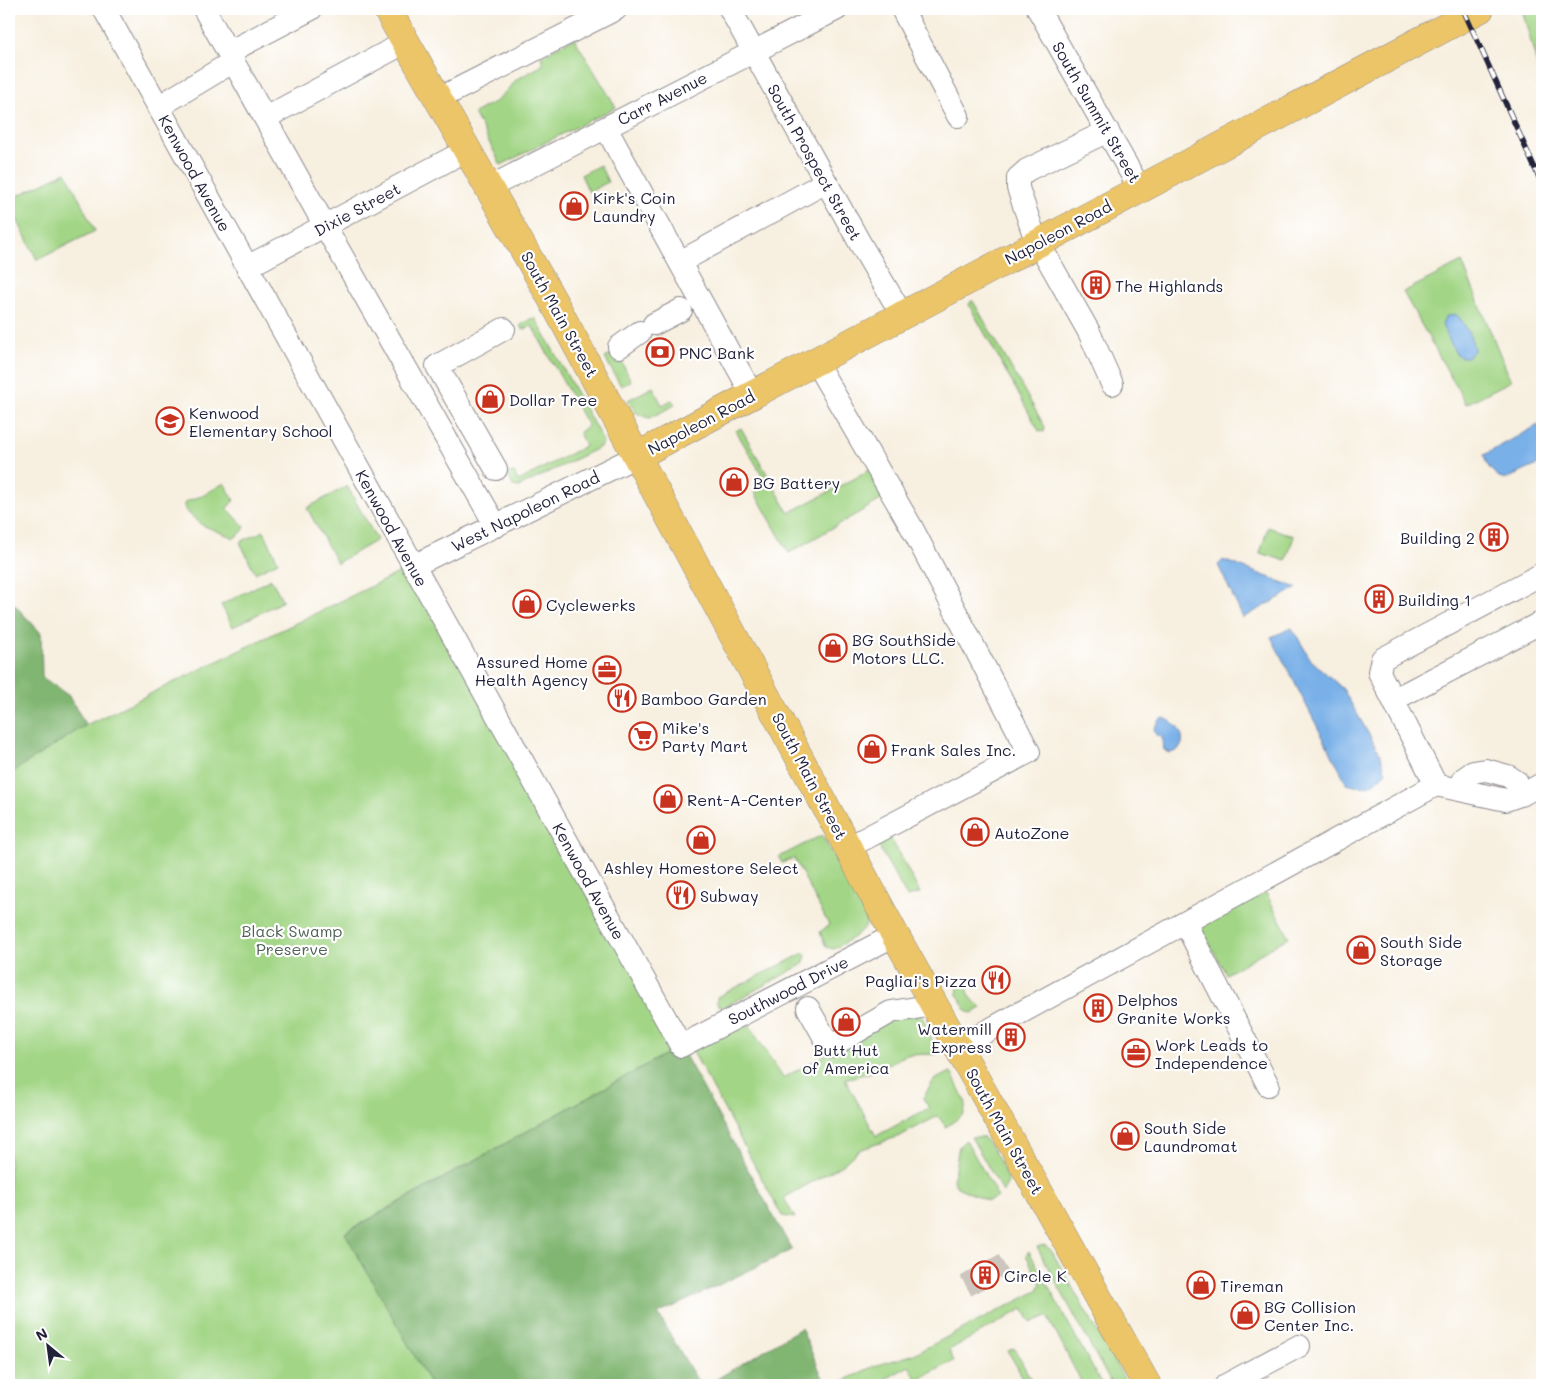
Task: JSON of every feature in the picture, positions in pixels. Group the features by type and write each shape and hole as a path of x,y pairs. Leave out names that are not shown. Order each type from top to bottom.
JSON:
{"main road":[{"name":"Napoleon Road","path":"637,456 1480,9"},
{"name":"South Main Street","path":"392,10 406,42 553,301 895,935 1147,1385"}],"street":[{"name":"Kenwood Avenue","path":"104,9 681,1046"},
{"path":"204,9 496,526"},
{"path":"158,107 231,57 311,9"},
{"path":"438,99 616,9"},
{"name":"South Prospect Street","path":"730,9 902,315"},
{"name":"Carr Avenue","path":"488,188 837,9"},
{"path":"902,9 958,116"},
{"name":"South Summit Street","path":"1038,9 1140,188"},
{"path":"265,118 406,42"},
{"path":"606,128 752,394"},
{"path":"1108,131 1027,170 1018,178 1018,188 1038,243 1089,332 1112,384"},
{"name":"Dixie Street","path":"247,267 467,150"},
{"path":"680,262 826,182"},
{"path":"618,347 647,328 681,310"},
{"path":"496,469 437,366 504,329"},
{"path":"815,361 912,528 1029,752 849,847"},
{"name":"West Napoleon Road","path":"413,566 637,456"},
{"path":"1436,785 1379,672 1382,659 1542,574"},
{"path":"1393,700 1542,622"},
{"path":"959,1048 1436,785 1506,800 1533,789"},
{"path":"1185,923 1268,1084"},
{"name":"Southwood Drive","path":"681,1046 895,935"},
{"path":"808,1008 830,1047 891,1012 934,1004"},
{"path":"1226,1385 1299,1346"}],"green space":[{"path":"1522,9 1542,9 1542,83"},
{"path":"574,38 616,107 501,165 474,113 498,100 517,79 543,65 541,56"},
{"path":"600,165 608,182 589,192 581,175"},
{"path":"66,172 95,231 37,260 9,200"},
{"path":"1462,262 1511,381 1466,404 1403,292"},
{"path":"973,301 1045,427 1044,432 1039,431 969,305"},
{"path":"530,319 536,319 603,441 600,447 519,487 513,486 508,476 509,472 514,473 518,481 585,446 579,432 588,426 532,326 523,330 520,326"},
{"path":"614,353 622,362 631,381 621,386 605,358"},
{"path":"653,387 662,405 672,400 675,405 650,418 636,412 628,400"},
{"path":"741,428 789,513 863,474 870,468 886,497 789,553 755,493 768,485 736,431"},
{"path":"224,483 234,500 227,508 245,527 234,538 202,525 185,510 185,502 204,495"},
{"path":"347,486 377,540 337,563 307,508"},
{"path":"1268,527 1294,536 1286,561 1260,553"},
{"path":"264,531 278,562 255,573 240,542"},
{"name":"Black Swamp Preserve","path":"413,566 680,1046 346,1232 431,1385 9,1385 9,705 39,755 86,725"},
{"path":"271,579 283,601 233,627 221,605"},
{"path":"9,599 41,633 42,677 69,696 86,725 9,774"},
{"path":"888,833 920,893 907,897 875,840"},
{"path":"822,835 866,917 866,926 854,937 834,949 826,947 820,932 829,925 794,858 782,863 779,857"},
{"path":"1266,893 1289,937 1226,974 1200,926"},
{"path":"804,953 806,956 803,964 723,1008 717,1004 717,997"},
{"path":"967,982 971,997 982,1008 972,1013 967,1012 957,994 958,987"},
{"path":"896,1016 922,1016 938,1054 906,1055 875,1071 845,1079 876,1136 929,1108 923,1098 934,1080 951,1072 966,1103 964,1114 946,1127 938,1116 900,1136 859,1150 842,1165 784,1198 795,1218 782,1216 692,1050 747,1022 783,1078"},
{"path":"680,1046 792,1250 658,1314 700,1385 431,1385 345,1233"},
{"path":"971,1137 983,1137 998,1158 1008,1182 1003,1192"},
{"path":"966,1140 998,1197 988,1201 957,1187 953,1180 959,1146"},
{"path":"1044,1245 1051,1250 1128,1385 1112,1385 1037,1247"},
{"path":"1029,1251 1102,1385 1083,1385 1047,1316 1031,1323 1023,1309 949,1350 954,1361 917,1380 909,1366 875,1385 838,1385 874,1366 912,1355 1037,1291 1041,1284 1026,1255"},
{"path":"801,1328 826,1385 707,1385"},
{"path":"1014,1348 1034,1385 1027,1385 1008,1351"}],"water":[{"path":"1455,314 1464,325 1474,347 1474,351 1467,357 1461,357 1456,354 1442,325 1445,317"},
{"path":"1542,423 1542,463 1504,480 1491,470 1484,455"},
{"path":"1223,560 1297,588 1243,618 1218,565"},
{"path":"1292,628 1311,660 1343,689 1380,754 1386,772 1373,784 1359,787 1347,784 1271,637"},
{"path":"1163,718 1174,724 1182,735 1181,746 1170,753 1164,750 1162,737 1156,735 1154,729 1159,720"}],"tunnel":[{"path":"966,1286 1004,1264"}],"railway":[{"path":"1463,9 1542,184"}],"place":[{"name":"Kirk's Coin Laundry","path":"574,206"},
{"name":"The Highlands","path":"1096,285"},
{"name":"PNC Bank","path":"660,352"},
{"name":"Dollar Tree","path":"490,399"},
{"name":"Kenwood Elementary School","path":"170,421"},
{"name":"BG Battery","path":"734,482"},
{"name":"Building 2","path":"1494,537"},
{"name":"Building 1","path":"1379,599"},
{"name":"Cyclewerks","path":"527,604"},
{"name":"BG SouthSide Motors LLC.","path":"833,648"},
{"name":"Assured Home Health Agency","path":"607,670"},
{"name":"Bamboo Garden","path":"622,698"},
{"name":"Mike's Party Mart","path":"643,736"},
{"name":"Frank Sales Inc.","path":"872,749"},
{"name":"Rent-A-Center","path":"668,799"},
{"name":"AutoZone","path":"975,832"},
{"name":"Ashley Homestore Select","path":"701,840"},
{"name":"Subway","path":"681,895"},
{"name":"South Side Storage","path":"1361,950"},
{"name":"Pagliai's Pizza","path":"996,980"},
{"name":"Delphos Granite Works","path":"1098,1008"},
{"name":"Butt Hut of America","path":"846,1022"},
{"name":"Watermill Express","path":"1011,1037"},
{"name":"Work Leads to Independence","path":"1136,1053"},
{"name":"South Side Laundromat","path":"1125,1136"},
{"name":"Circle K","path":"985,1275"},
{"name":"Tireman","path":"1201,1285"},
{"name":"BG Collision Center Inc.","path":"1245,1315"}]}
